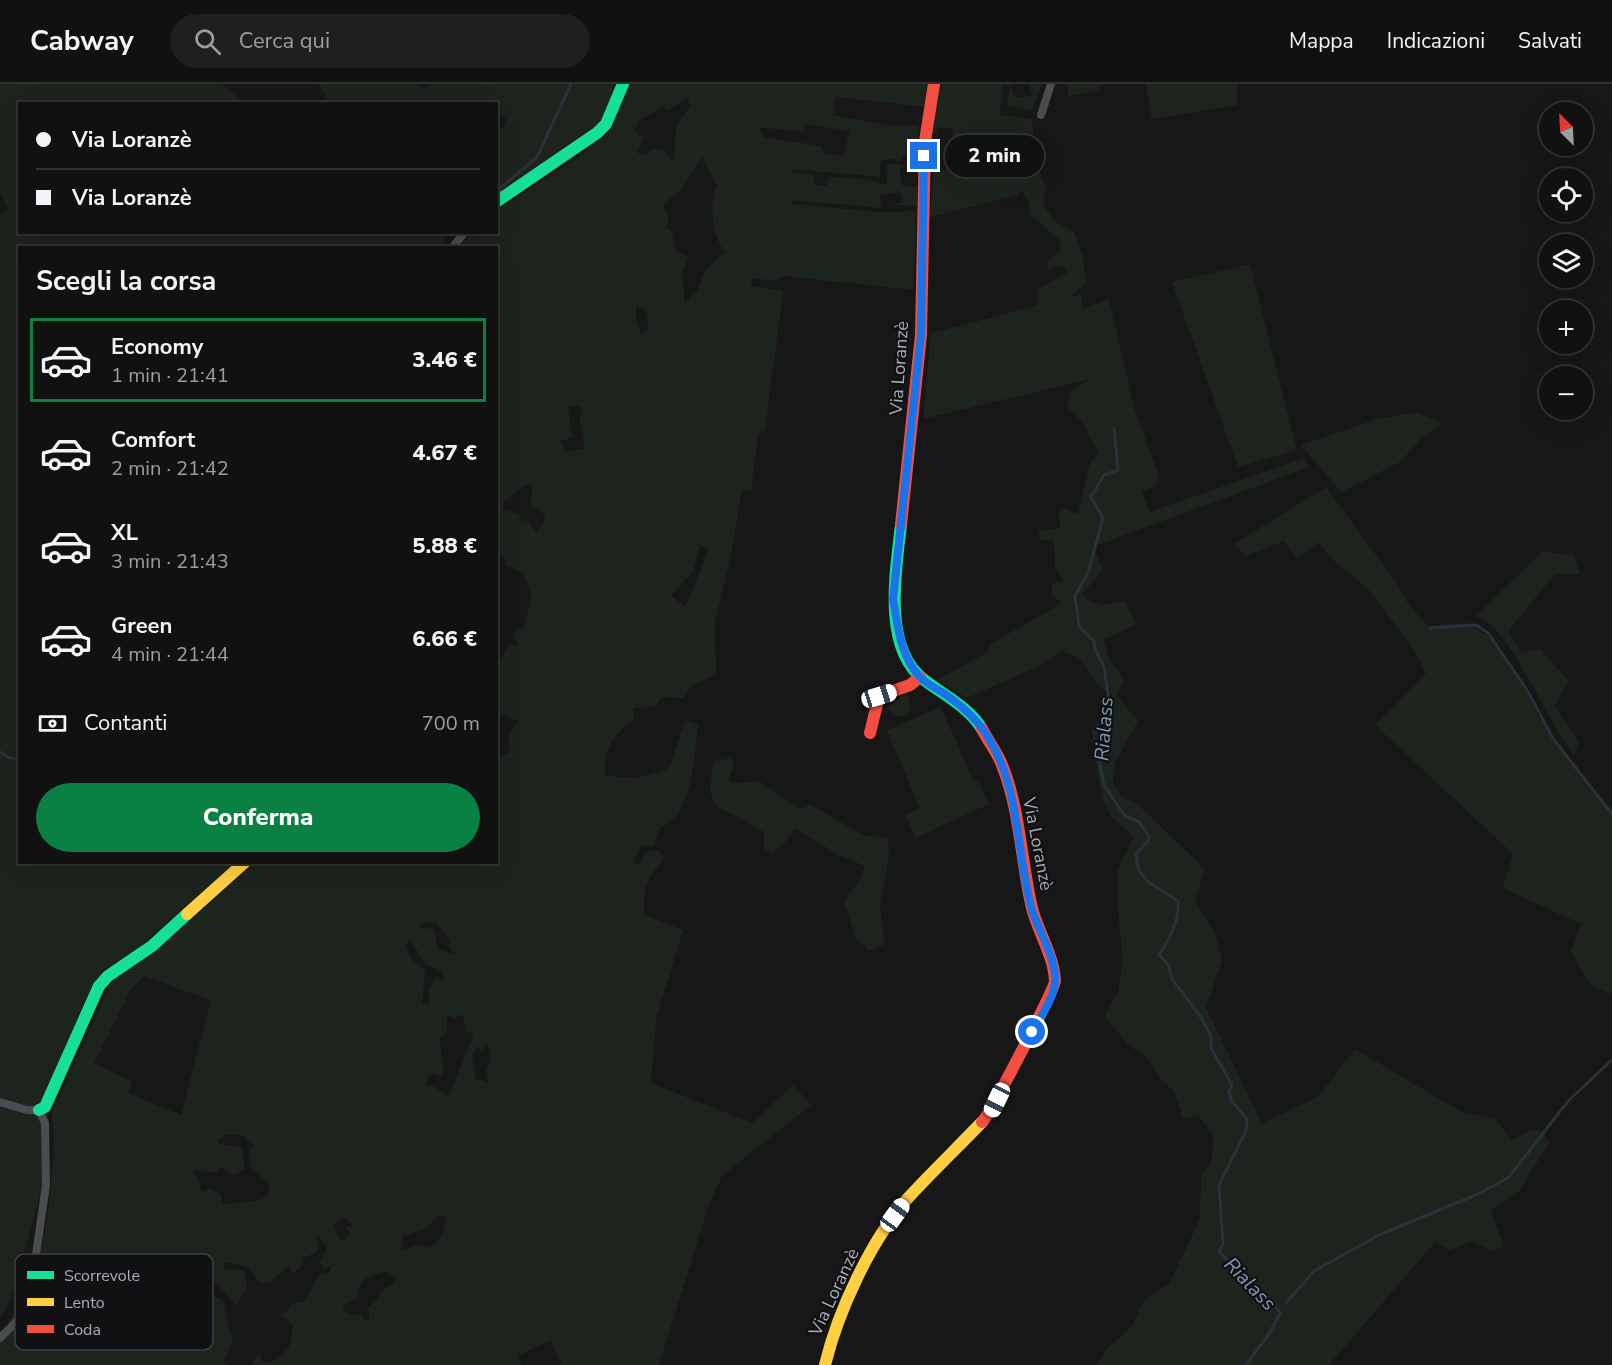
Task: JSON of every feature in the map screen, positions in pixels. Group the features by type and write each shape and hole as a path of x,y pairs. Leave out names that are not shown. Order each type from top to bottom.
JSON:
{"street":[{"path":"498,201 597,134 606,124 623,84"},
{"name":"Via Loranzè","path":"825,1365 831,1339 854,1286 884,1231 907,1199 990,1114 1011,1067 1050,998 1055,983 1052,965 1032,909 1012,801 1002,765 978,722 957,703 920,677 907,658 900,637 893,599 921,335 925,141 934,84"},
{"path":"1041,115 1051,84"},
{"path":"454,246 463,234"},
{"path":"870,733 879,696 910,686 920,677"},
{"path":"0,1102 27,1110 39,1110 45,1107 99,986 113,972 152,946 243,864"},
{"path":"36,1254 46,1185 45,1123 39,1110"},
{"path":"0,1338 15,1323"}],"shaded area":[{"path":"0,84 221,84 244,102 18,102 18,234 445,234 444,246 18,246 18,864 234,864 135,951 106,968 94,983 41,1102 42,1187 24,1254 15,1254 15,1286 0,1319 0,215 8,210 0,191"},
{"path":"318,84 417,84 425,89 430,84 618,84 606,115 588,135 498,199 498,125 503,128 506,120 498,109 498,102 329,102"},
{"path":"627,84 929,84 926,107 836,97 833,115 886,125 919,125 917,150 904,154 899,162 894,159 881,160 880,177 791,169 792,173 814,174 814,185 827,186 828,177 867,179 887,185 887,164 906,165 900,170 901,185 917,187 917,206 894,205 903,202 901,192 880,195 881,208 794,200 791,204 881,212 916,211 913,290 783,276 776,280 751,279 751,286 783,291 765,430 758,434 751,490 742,490 731,556 715,622 716,674 691,686 684,698 661,697 656,707 633,708 634,719 615,737 606,758 605,776 638,778 665,770 671,764 685,720 698,725 690,784 679,811 671,821 660,827 654,846 642,845 634,858 635,864 641,863 646,853 657,850 664,857 645,890 645,915 683,930 656,1019 651,1083 752,1123 793,1085 811,1105 722,1176 709,1204 659,1365 561,1365 551,1340 518,1356 521,1365 252,1365 258,1352 263,1362 269,1363 286,1352 292,1339 294,1326 280,1314 286,1312 293,1303 303,1302 321,1273 330,1272 332,1265 324,1269 320,1263 327,1246 316,1235 319,1246 317,1252 302,1259 303,1265 292,1274 289,1265 271,1282 260,1283 249,1267 223,1262 225,1269 244,1270 247,1287 236,1305 213,1282 213,1254 40,1254 49,1204 54,1146 52,1112 112,981 142,961 252,864 498,864 498,759 510,752 508,738 518,721 502,714 498,720 498,687 501,682 498,677 498,668 510,644 518,646 514,636 516,631 523,629 532,598 524,574 506,565 504,557 498,551 498,246 461,246 471,234 498,234 498,209 584,154 611,121","holes":["688,98 690,107 676,128 675,152 672,162 665,151 653,148 645,155 637,153 645,137 638,135 635,129 639,120 664,107 666,111","805,124 850,131 843,156 825,154 821,146 763,137 758,127 803,132","702,157 717,185 712,210 714,228 725,252 704,271 698,290 685,304 682,274 688,257 676,251 673,233 666,228 669,221 663,204 681,190","636,306 646,309 649,328 641,334 636,321","568,406 582,406 580,421 585,448 566,452 560,441 572,438","532,484 531,506 545,515 544,522 536,532 528,521 519,520 520,514 503,509 504,502 527,485","700,545 709,549 685,607 671,595 692,573","420,923 437,923 450,940 449,945 454,954 437,949 435,929 421,928","410,939 426,965 442,971 445,978 442,981 435,977 428,993 430,1003 422,1004 425,970 411,959 406,946","143,976 211,1000 181,1115 128,1093 133,1082 94,1063 130,991","462,1014 466,1032 474,1033 449,1096 431,1085 426,1087 428,1075 436,1074 440,1077 444,1070 439,1038 447,1034 447,1015 455,1018","488,1044 491,1059 486,1069 489,1083 476,1079 472,1057 477,1045 481,1051","227,1134 243,1135 253,1146 248,1154 252,1169 269,1184 268,1196 252,1201 223,1204 220,1193 210,1189 201,1192 200,1183 193,1171 217,1172 221,1167 233,1175 245,1169 242,1147 219,1144 218,1140","438,1216 445,1217 442,1235 429,1248 421,1244 401,1251 403,1236 424,1230","345,1218 353,1227 345,1226 350,1233 345,1240 339,1240 334,1225 338,1220","388,1271 397,1277 394,1283 380,1292 379,1299 368,1307 370,1321 364,1320 362,1314 355,1315 346,1311 342,1306 358,1298 359,1286 362,1282"]},
{"path":"938,84 1003,84 1000,115 1032,119 1034,148 1017,145 1017,160 1035,160 1046,188 1043,204 1054,221 1074,232 1083,256 1086,282 1071,297 1081,294 1083,309 1109,299 1134,407 1158,474 1156,486 1142,491 1150,512 1303,458 1309,467 1092,547 1103,568 1083,594 1087,600 1102,605 1125,601 1136,625 1104,639 1110,662 1119,670 1124,682 1116,695 1138,721 1115,763 1113,783 1123,798 1135,802 1205,869 1195,900 1216,936 1222,960 1206,1008 1262,1123 1319,1096 1355,1049 1460,1111 1495,1119 1512,1140 1532,1129 1543,1131 1549,1143 1519,1191 1491,1211 1504,1247 1492,1251 1472,1241 1450,1250 1435,1242 1329,1365 1097,1365 1108,1348 1132,1326 1145,1298 1169,1284 1200,1219 1201,1176 1212,1161 1213,1135 1199,1116 1183,1119 1174,1091 1162,1081 1147,1057 1129,1046 1105,1016 1118,991 1123,962 1118,911 1118,869 1134,837 1111,817 1102,798 1097,770 1092,731 1113,694 1096,682 1081,661 1062,651 1042,665 967,698 937,680 988,652 990,644 1060,605 1061,601 1051,596 1053,583 1064,581 1055,566 1054,541 1040,540 1038,531 1060,528 1059,513 1063,508 1078,514 1089,466 1098,452 1081,420 1067,408 1071,391 1090,379 923,419 931,333 1037,306 1038,289 1067,273 1063,265 1048,269 1047,259 1061,252 1060,240 1030,215 1029,203 1022,190 1017,195 930,217 933,172 955,168 951,149 953,129 937,127 937,134 930,133"},
{"path":"1006,84 1011,84 1015,98 1032,96 1029,84 1042,84 1032,111 1007,106 1010,86"},
{"path":"1067,84 1100,84 1099,90 1069,96"},
{"path":"1146,84 1237,84 1237,105 1152,119"},
{"path":"1250,264 1297,450 1238,467 1172,282"},
{"path":"1416,412 1442,423 1420,440 1400,462 1341,492 1301,445 1377,419"},
{"path":"1326,487 1398,585 1408,604 1428,626 1468,623 1489,637 1524,687 1539,717 1571,761 1612,810 1612,993 1592,987 1571,952 1581,924 1503,888 1513,854 1375,725 1426,673 1413,648 1369,590 1333,560 1318,542 1297,559 1284,541 1246,556 1234,544"},
{"path":"1543,551 1574,556 1580,574 1555,574 1508,631 1522,652 1540,649 1569,681 1554,706 1579,742 1574,755 1515,655 1489,623 1476,616"},
{"path":"908,691 910,710 902,717 895,716 887,708"},
{"path":"941,707 974,782 978,781 989,804 916,838 905,815 920,808 887,731 883,732"},
{"path":"732,758 733,768 728,781 738,783 759,781 800,809 811,805 865,836 887,837 889,856 880,904 885,944 869,951 856,939 844,901 859,881 865,866 840,856 795,828 783,845 771,853 764,849 764,832 717,807 710,792 713,761"},
{"path":"213,1296 223,1300 233,1339 224,1361 229,1365 0,1365 0,1340 15,1310 15,1350 213,1350"}],"waterway":[{"path":"498,190 537,157 571,84"},
{"name":"Rialass","path":"1114,428 1118,470 1104,475 1091,497 1103,518 1088,573 1075,596 1079,626 1094,641 1095,649 1104,667 1110,707 1107,730 1098,754 1104,785 1125,816 1139,822 1149,836 1148,841 1136,854 1138,869 1148,882 1178,901 1176,922 1159,955 1168,964 1172,979 1200,1016 1211,1036 1211,1048 1232,1085 1229,1092 1231,1099"},
{"path":"1430,628 1476,625 1488,633 1527,690 1554,740 1612,814"},
{"path":"0,752 18,760"},
{"path":"1286,1303 1314,1271 1381,1234 1476,1195 1508,1178 1569,1100 1612,1060"},
{"name":"Rialass","path":"1231,1100 1247,1119 1246,1131 1219,1185 1223,1244 1219,1252 1275,1305 1280,1313 1269,1334 1246,1365"}],"traffic: fast":[{"path":"498,201 597,133 606,124 623,84"},
{"path":"901,525 895,606 902,648 910,665 923,679 963,707 982,729"},
{"path":"39,1110 45,1107 99,986 108,976 152,946 187,914"}],"traffic: slow":[{"path":"187,914 243,864"},
{"path":"825,1365 847,1300 881,1234 908,1198 982,1122"}],"traffic: jam":[{"path":"901,525 921,335 925,141 934,84"},
{"path":"870,733 879,696 910,685 920,677"},
{"path":"982,729 1000,760 1013,799 1032,908 1052,962 1055,981 1022,1052 982,1122"}],"route":[{"path":"924,156 921,335 893,599 900,637 907,658 920,677 957,703 978,722 1002,765 1012,801 1022,865 1032,909 1052,965 1055,983 1050,998 1032,1032"}]}
